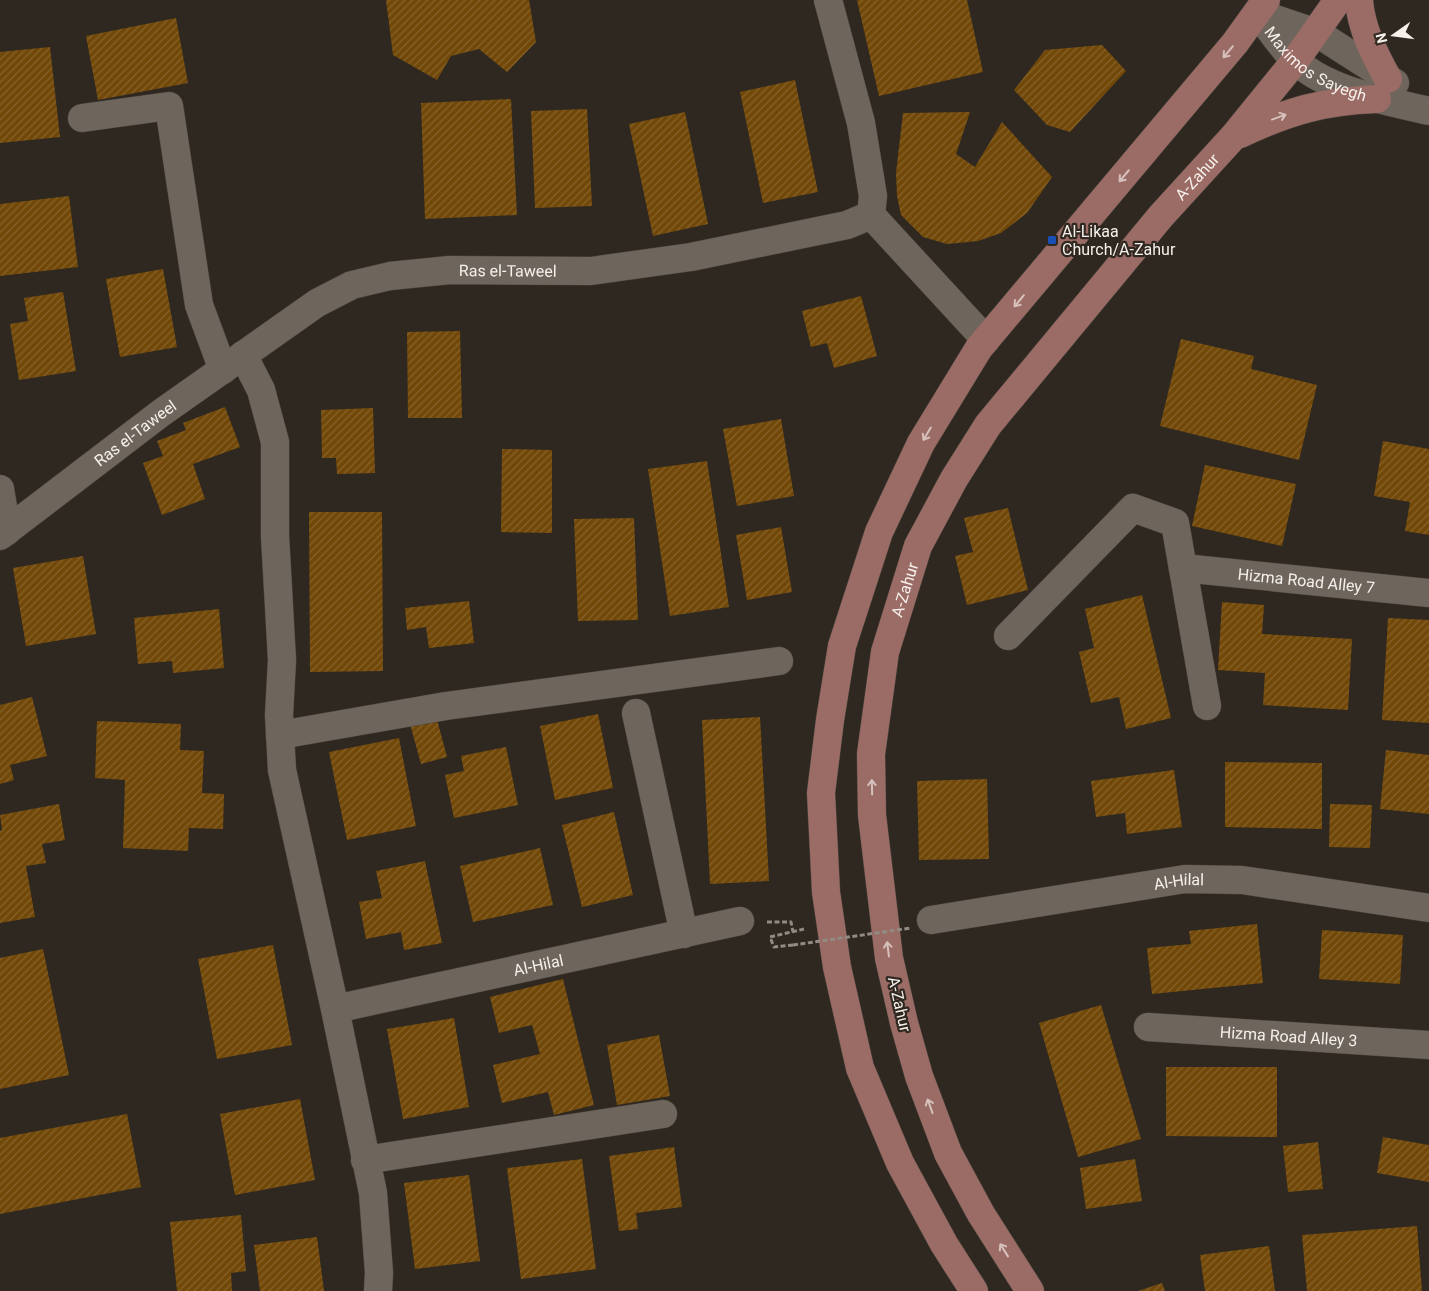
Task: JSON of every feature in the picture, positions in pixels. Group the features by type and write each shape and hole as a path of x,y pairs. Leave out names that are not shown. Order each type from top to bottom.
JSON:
{"main road":[{"name":"A-Zahur","path":"1030,1291 981,1214 948,1153 919,1076 904,1023 890,958 872,815 871,754 885,652 918,546 954,479 988,425 1161,216 1234,136 1296,61 1338,0"},
{"path":"1234,136 1270,120 1305,108 1350,100 1383,89 1373,51 1364,27 1358,0"},
{"path":"974,1291 944,1244 900,1163 860,1068 837,967 826,892 821,793 842,646 879,532 921,444 979,348 1235,43 1262,6"}],"street":[{"path":"828,0 861,124 873,196 871,215 986,340"},
{"name":"Maximos Sayegh","path":"1262,6 1317,32 1383,89 1429,111"},
{"name":"Maximos Sayegh","path":"1262,6 1296,61 1315,74 1344,89 1383,89 1429,103"},
{"path":"82,118 169,106 199,306 232,363 261,390 275,442 275,536 282,660 280,735 282,770 335,1009 373,1193 379,1273 378,1291"},
{"name":"Ras el-Taweel","path":"4,533 161,413 317,303 352,285 390,276 450,270 591,271 691,257 847,225 871,215"},
{"path":"0,489 4,533"},
{"path":"1008,636 1133,508 1175,523 1207,706"},
{"name":"Hizma Road Alley 7","path":"1183,568 1429,592"},
{"path":"280,735 446,706 778,661"},
{"path":"636,713 684,934"},
{"name":"Al-Hilal","path":"921,924 1185,878 1242,880 1429,908"},
{"name":"Al-Hilal","path":"335,1009 740,922"},
{"name":"Hizma Road Alley 3","path":"1148,1027 1429,1045"},
{"path":"365,1160 663,1114"}],"path":[{"path":"793,932 770,937 774,947 921,924"}],"building":[{"path":"386,0 529,0 536,42 507,72 479,49 451,56 437,80 393,55"},
{"path":"857,0 967,0 983,72 879,96"},
{"path":"176,18 188,83 98,100 86,36"},
{"path":"1102,45 1126,71 1070,132 1047,125 1014,90 1045,50"},
{"path":"50,47 60,137 0,143 0,52"},
{"path":"795,80 818,192 763,203 740,92"},
{"path":"511,99 517,215 425,219 421,103"},
{"path":"587,109 592,206 535,208 531,111"},
{"path":"685,112 708,224 653,236 629,124"},
{"path":"970,112 956,154 975,167 1002,122 1052,177 1027,213 1001,233 978,241 947,244 923,237 901,215 897,196 896,173 903,113"},
{"path":"69,196 78,267 0,276 0,204"},
{"path":"163,269 177,347 120,357 106,279"},
{"path":"63,292 76,371 19,380 10,324 28,321 24,298"},
{"path":"861,296 877,356 834,368 827,343 811,347 802,311"},
{"path":"460,331 462,418 408,418 407,332"},
{"path":"1181,339 1254,356 1251,369 1317,385 1299,460 1160,426"},
{"path":"225,407 240,447 193,464 205,499 162,515 143,463 163,456 157,441 186,430 183,423"},
{"path":"373,408 375,473 337,474 336,458 322,458 321,410"},
{"path":"781,419 794,496 737,506 723,429"},
{"path":"1383,441 1429,449 1429,535 1405,531 1410,502 1374,496"},
{"path":"502,449 552,450 552,533 501,532"},
{"path":"707,461 729,607 670,616 648,469"},
{"path":"1205,465 1296,484 1282,546 1192,526"},
{"path":"1008,508 1028,590 967,605 955,556 973,552 964,518"},
{"path":"309,512 382,512 383,671 310,672"},
{"path":"634,518 638,620 578,621 574,519"},
{"path":"781,527 792,592 747,600 736,535"},
{"path":"83,556 96,634 26,646 13,568"},
{"path":"1142,595 1171,718 1126,729 1119,697 1091,703 1079,652 1094,648 1085,609"},
{"path":"469,601 474,643 429,648 426,627 407,630 405,608"},
{"path":"1222,602 1264,605 1262,634 1352,639 1348,710 1263,705 1265,673 1218,670"},
{"path":"219,609 224,668 173,673 172,661 138,664 134,618"},
{"path":"1388,618 1429,620 1429,723 1382,720"},
{"path":"32,697 47,756 10,765 14,780 0,784 0,705"},
{"path":"598,714 613,788 555,800 540,726"},
{"path":"436,716 447,757 421,764 410,724"},
{"path":"760,717 769,881 710,884 702,720"},
{"path":"97,721 181,724 180,750 204,751 202,793 224,794 223,829 189,828 188,851 123,848 125,780 95,778"},
{"path":"399,738 416,826 347,840 329,752"},
{"path":"506,747 518,805 454,818 445,775 464,771 461,756"},
{"path":"1386,750 1429,755 1429,814 1380,809"},
{"path":"1225,762 1322,763 1322,829 1225,827"},
{"path":"1174,770 1182,827 1127,834 1125,813 1096,817 1091,781"},
{"path":"987,779 989,859 919,860 917,781"},
{"path":"59,804 65,840 42,844 46,863 26,866 35,917 0,923 0,831 2,830 0,815"},
{"path":"1330,804 1372,805 1370,848 1329,847"},
{"path":"614,812 633,895 582,907 562,825"},
{"path":"540,848 553,905 473,922 460,866"},
{"path":"425,861 442,943 404,950 401,932 366,939 359,902 382,898 376,871"},
{"path":"1257,924 1263,983 1152,994 1147,948 1191,944 1189,931"},
{"path":"1322,930 1403,935 1400,984 1319,979"},
{"path":"273,945 292,1045 217,1059 198,959"},
{"path":"43,949 69,1075 0,1089 0,958"},
{"path":"563,979 594,1105 554,1115 548,1092 502,1103 493,1065 540,1054 532,1025 499,1033 490,997"},
{"path":"1101,1005 1141,1139 1078,1157 1039,1023"},
{"path":"454,1018 469,1107 403,1119 387,1029"},
{"path":"659,1035 670,1096 617,1105 607,1045"},
{"path":"1166,1067 1277,1067 1277,1137 1166,1136"},
{"path":"300,1099 315,1180 235,1195 220,1114"},
{"path":"127,1114 141,1187 0,1214 0,1138"},
{"path":"1383,1137 1429,1145 1429,1182 1377,1173"},
{"path":"1318,1142 1323,1189 1288,1192 1283,1146"},
{"path":"674,1147 682,1207 636,1213 638,1229 619,1231 609,1156"},
{"path":"582,1159 596,1269 521,1279 507,1168"},
{"path":"1135,1159 1142,1201 1086,1209 1080,1168"},
{"path":"469,1175 480,1261 415,1269 404,1183"},
{"path":"241,1215 246,1271 231,1273 232,1291 177,1291 170,1222"},
{"path":"1417,1226 1422,1291 1307,1291 1302,1235"},
{"path":"317,1237 324,1291 260,1291 254,1245"},
{"path":"1269,1246 1275,1291 1205,1291 1200,1255"},
{"path":"1162,1283 1165,1291 1138,1291"}],"place":[{"name":"Al-Likaa Church/A-Zahur","path":"1052,240"}]}
